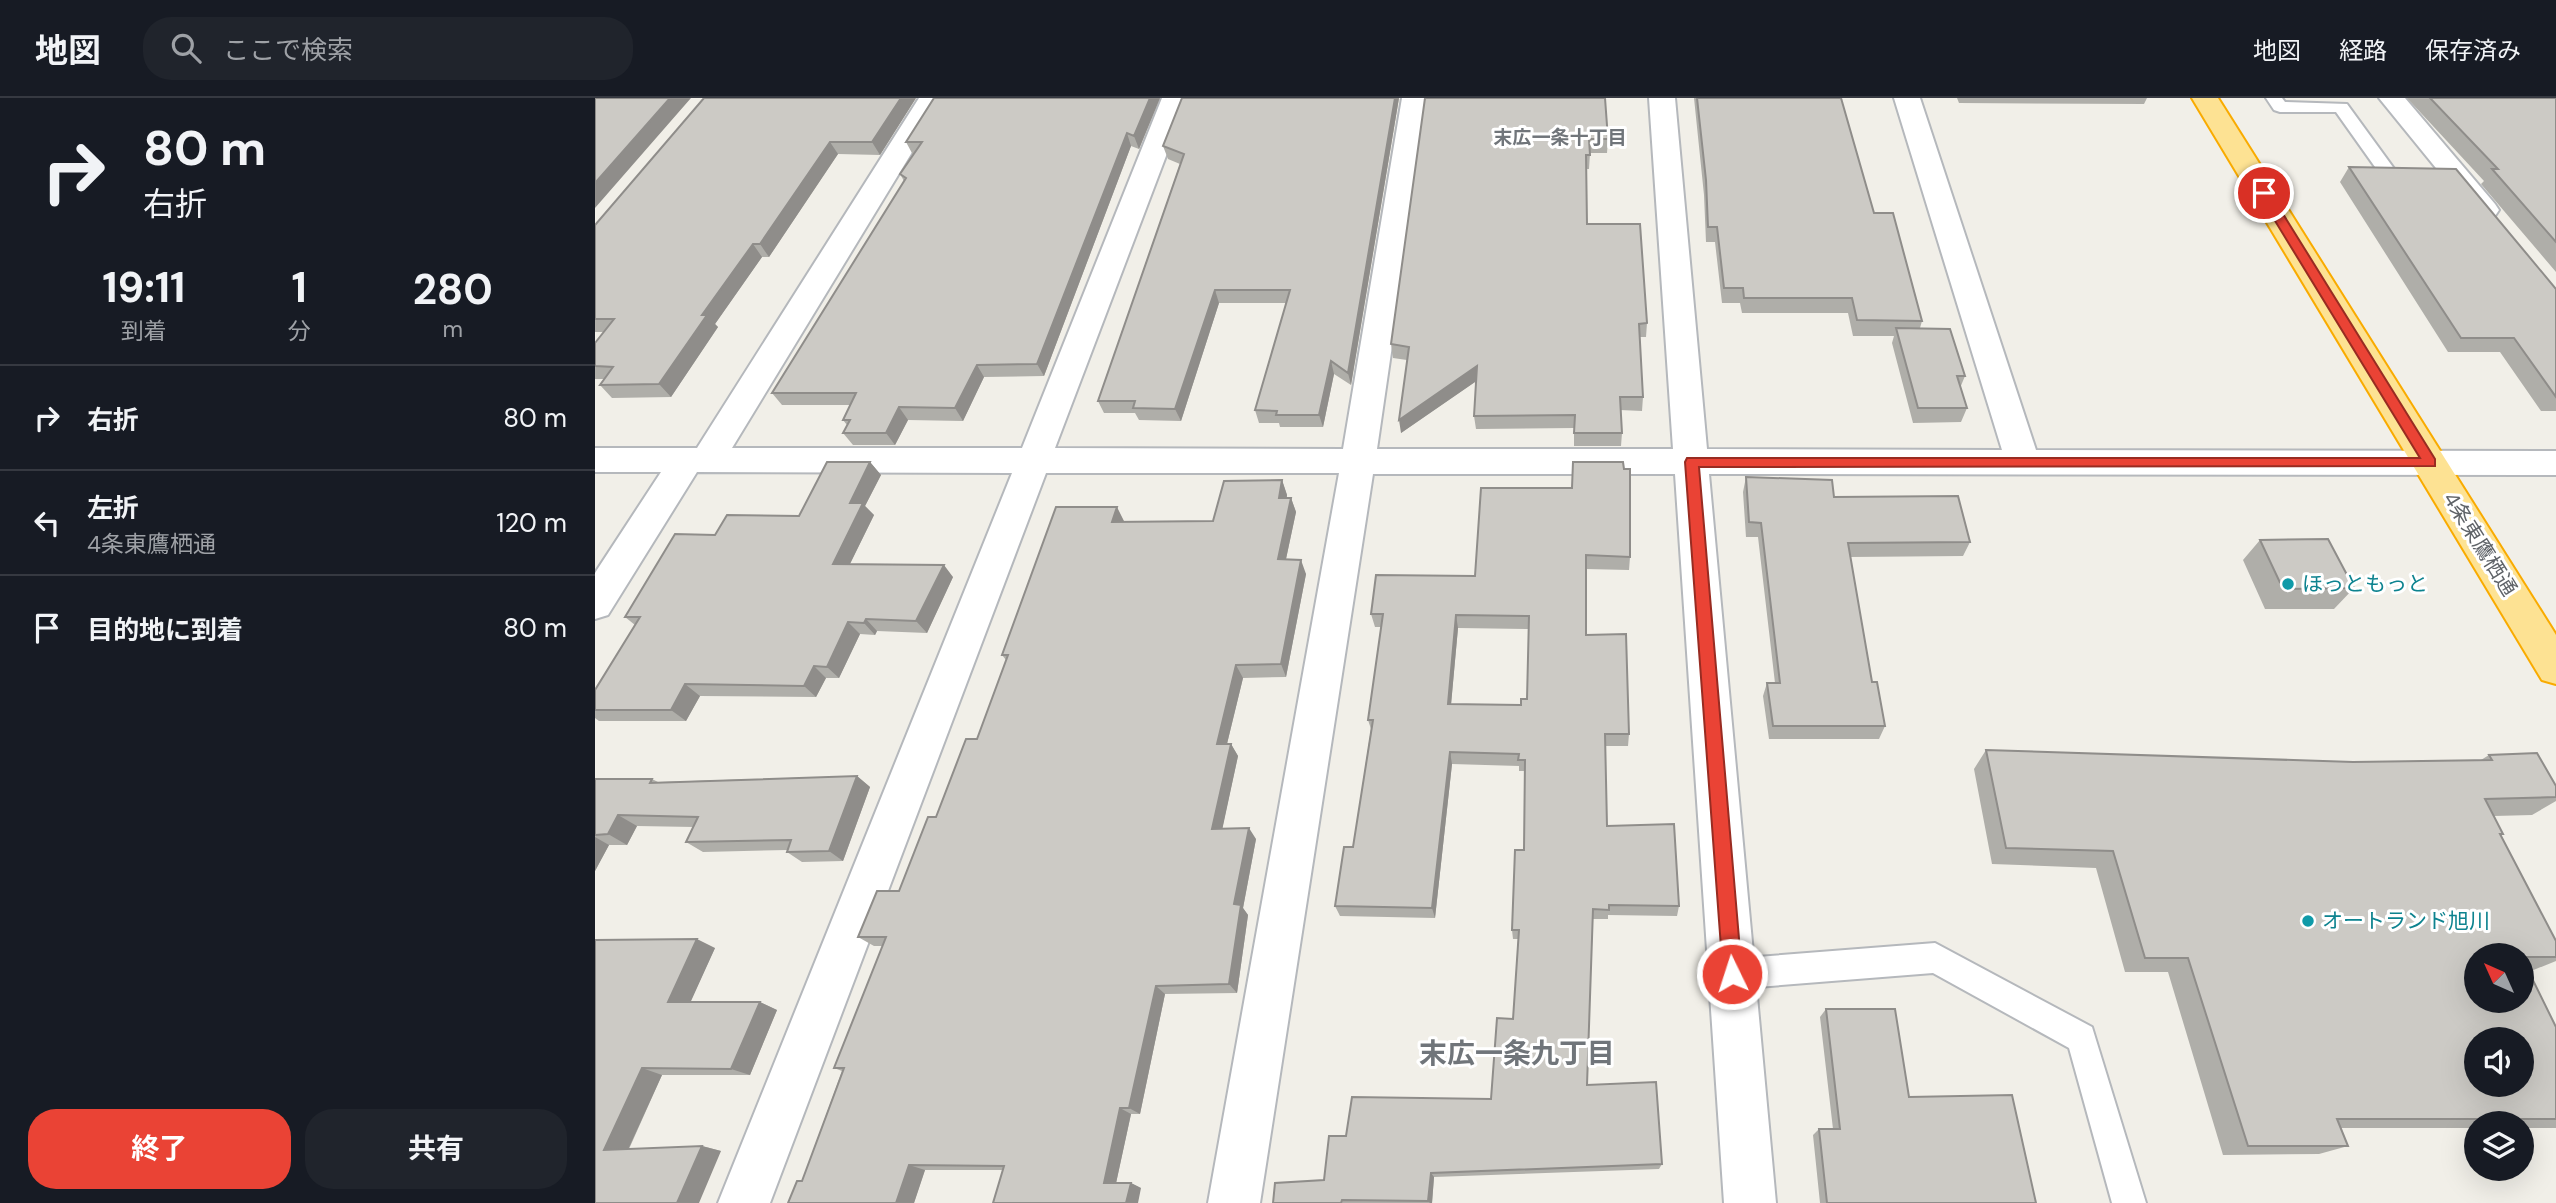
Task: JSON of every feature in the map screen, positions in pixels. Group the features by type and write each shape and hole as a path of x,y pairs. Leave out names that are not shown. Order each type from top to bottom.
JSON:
{"highway":[{"name":"4条東鷹栖通","path":"2205,98 2556,668"}],"street":[{"path":"595,604 697,460 932,98"},
{"path":"744,1203 1175,98"},
{"path":"1234,1203 1358,461 1415,98"},
{"path":"1662,98 1750,1203"},
{"path":"1907,98 2023,462"},
{"path":"2392,98 2504,233"},
{"path":"595,460 2556,463"}],"lane":[{"path":"2274,98 2280,107 2341,107 2386,170"},
{"path":"1732,974 1935,958 2081,1038 2129,1203"}],"building":[{"path":"595,98 670,98 595,183"},
{"path":"704,98 901,98 872,142 830,142 760,244 753,244 702,315 707,315 659,384 600,385 613,367 595,366 595,343 614,319 595,319 595,225"},
{"path":"934,98 1150,98 1134,136 1127,133 1037,364 977,365 955,408 899,407 886,433 843,433 850,420 843,420 856,393 772,393 906,178 900,174 922,142 906,142"},
{"path":"1182,98 1395,98 1348,373 1331,361 1319,415 1276,415 1277,411 1255,410 1290,290 1215,290 1175,409 1133,408 1135,401 1098,401 1184,154 1163,146"},
{"path":"1425,98 1605,98 1608,139 1589,139 1590,155 1586,155 1587,224 1640,224 1647,323 1639,324 1643,397 1620,397 1622,433 1574,433 1575,415 1474,416 1477,366 1399,420 1409,347 1391,344"},
{"path":"1697,98 1841,98 1874,213 1893,213 1922,321 1857,320 1852,298 1744,298 1743,288 1724,288 1717,227 1708,227"},
{"path":"2430,98 2556,98 2556,242 2492,169 2498,169"},
{"path":"2349,167 2456,169 2556,289 2556,397 2514,338 2461,338"},
{"path":"1896,328 1950,329 1965,376 1957,376 1967,408 1918,408"},
{"path":"827,462 870,462 850,503 863,503 833,564 944,565 916,621 866,619 864,623 848,622 827,667 814,666 804,686 685,684 671,710 595,710 595,690 640,617 625,617 675,534 715,535 727,515 799,516"},
{"path":"1573,462 1623,462 1624,469 1630,469 1630,557 1586,555 1586,635 1626,634 1629,734 1605,734 1607,826 1674,824 1679,906 1609,905 1609,910 1593,909 1587,1085 1656,1082 1662,1164 1431,1173 1428,1201 1342,1200 1341,1203 1273,1203 1275,1183 1324,1180 1329,1136 1346,1136 1352,1097 1491,1099 1497,1018 1513,1019 1519,930 1512,930 1515,850 1524,850 1525,760 1518,760 1519,754 1450,752 1432,908 1335,906 1344,847 1353,847 1373,720 1368,720 1383,614 1371,614 1376,575 1475,576 1481,488 1572,488","holes":["1456,615 1529,616 1527,699 1521,699 1521,705 1448,704"]},
{"path":"1746,477 1832,480 1834,497 1958,496 1970,542 1848,543 1872,682 1877,682 1885,726 1773,726 1767,683 1780,683 1761,523 1749,522"},
{"path":"1282,480 1279,498 1291,498 1278,559 1301,560 1281,664 1236,665 1217,744 1231,744 1212,829 1249,828 1234,904 1241,905 1229,984 1156,986 1129,1108 1120,1108 1104,1183 1131,1183 1126,1203 993,1203 1004,1166 909,1165 896,1203 788,1203 797,1181 802,1181 844,1068 834,1068 886,937 858,937 877,891 899,891 928,817 936,817 966,739 977,739 1008,655 1002,655 1056,507 1117,507 1112,522 1213,521 1224,481"},
{"path":"2328,539 2354,588 2283,589 2260,540"},
{"path":"1986,750 2353,762 2492,760 2489,755 2537,753 2556,786 2556,797 2485,799 2503,834 2500,834 2556,941 2556,957 2534,957 2534,943 2464,943 2464,1013 2534,1013 2534,982 2556,1027 2556,1119 2534,1119 2534,1111 2464,1111 2464,1119 2337,1119 2348,1146 2248,1146 2188,958 2145,958 2113,851 2006,848"},
{"path":"857,776 829,851 787,852 791,840 686,842 698,817 618,815 608,834 595,835 595,779 652,779 650,783"},
{"path":"697,939 668,1002 760,1002 731,1069 642,1068 604,1150 702,1146 677,1203 595,1203 595,940"},
{"path":"1826,1009 1895,1009 1909,1097 2012,1095 2036,1203 1827,1203 1819,1129 1840,1129"}],"place":[{"name":"ほっともっと","path":"2288,584"},
{"name":"オートランド旭川","path":"2308,921"}],"district":[{"name":"末広一条十丁目","path":"1560,137"},
{"name":"末広一条九丁目","path":"1517,1053"}],"route":[{"path":"1732,974 1692,462 2430,463 2264,193"}]}
